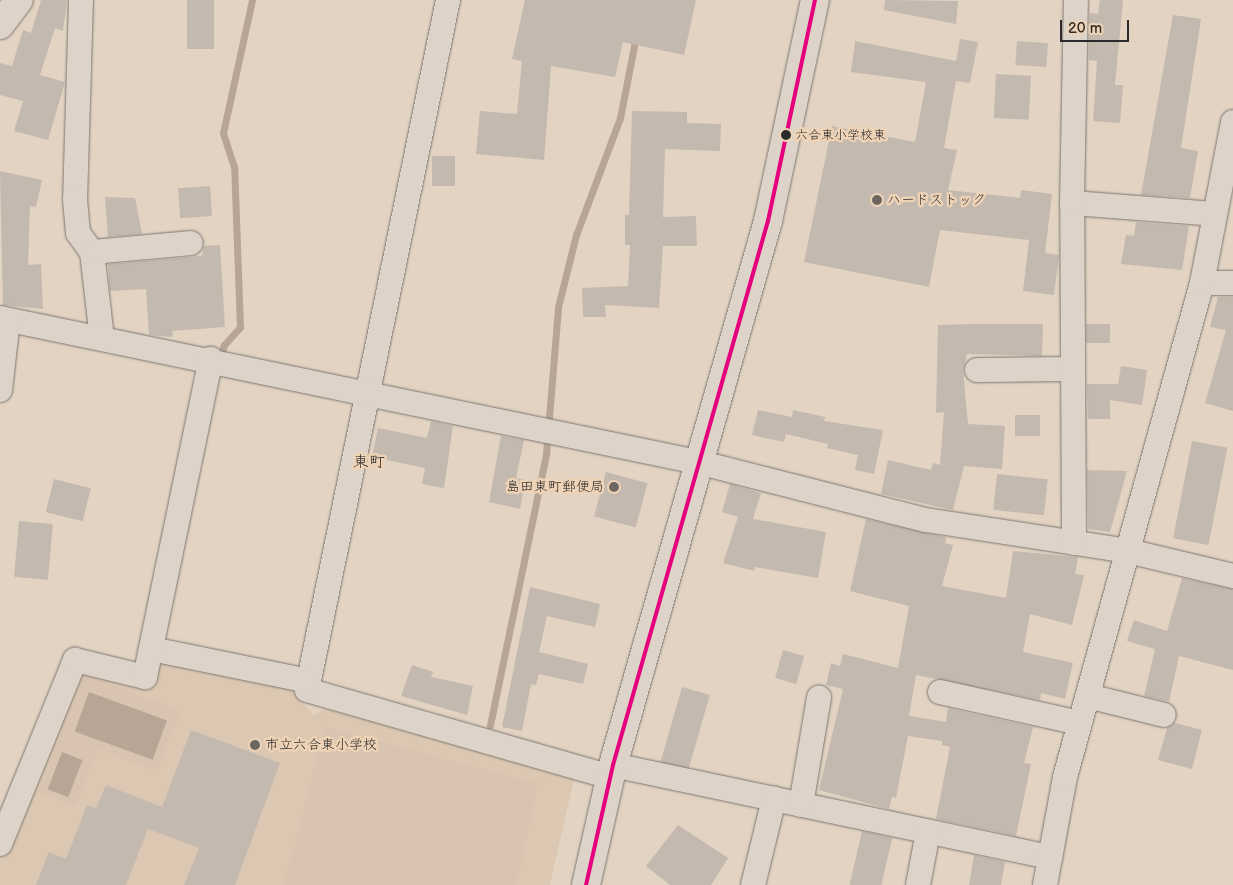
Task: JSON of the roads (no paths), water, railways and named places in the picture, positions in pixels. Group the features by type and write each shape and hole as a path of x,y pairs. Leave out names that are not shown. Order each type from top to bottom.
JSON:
{"street":[{"path":"0,25 19,0"},
{"path":"81,0 75,199 78,233 92,252 102,338"},
{"path":"448,0 364,396 307,690 612,771 774,799 1050,857"},
{"path":"586,885 612,771 702,463 768,221 816,0"},
{"path":"1074,543 1072,203 1076,0"},
{"path":"1045,885 1080,722 1202,283 1233,122"},
{"path":"1072,203 1215,214"},
{"path":"92,252 191,243"},
{"path":"1202,283 1233,282"},
{"path":"0,390 4,319 211,359 364,396 702,463 926,520 1128,551 1233,576"},
{"path":"0,844 75,660 145,677 211,359"},
{"path":"977,370 1073,369"},
{"path":"151,649 308,681"},
{"path":"940,692 1080,722"},
{"path":"1088,696 1164,715"},
{"path":"801,805 819,698"},
{"path":"753,885 774,799"},
{"path":"918,885 928,832"}],"waterway":[{"path":"219,361 224,345 240,327 234,167 223,133 252,0"},
{"path":"490,725 546,454 558,307 576,235 620,118 636,36"}],"place":[{"name":"六合東小学校東","path":"786,135"},
{"name":"ハードストック","path":"877,200"},
{"name":"島田東町郵便局","path":"614,487"},
{"name":"市立六合東小学校","path":"255,745"}],"district":[{"name":"東町","path":"369,463"}]}
